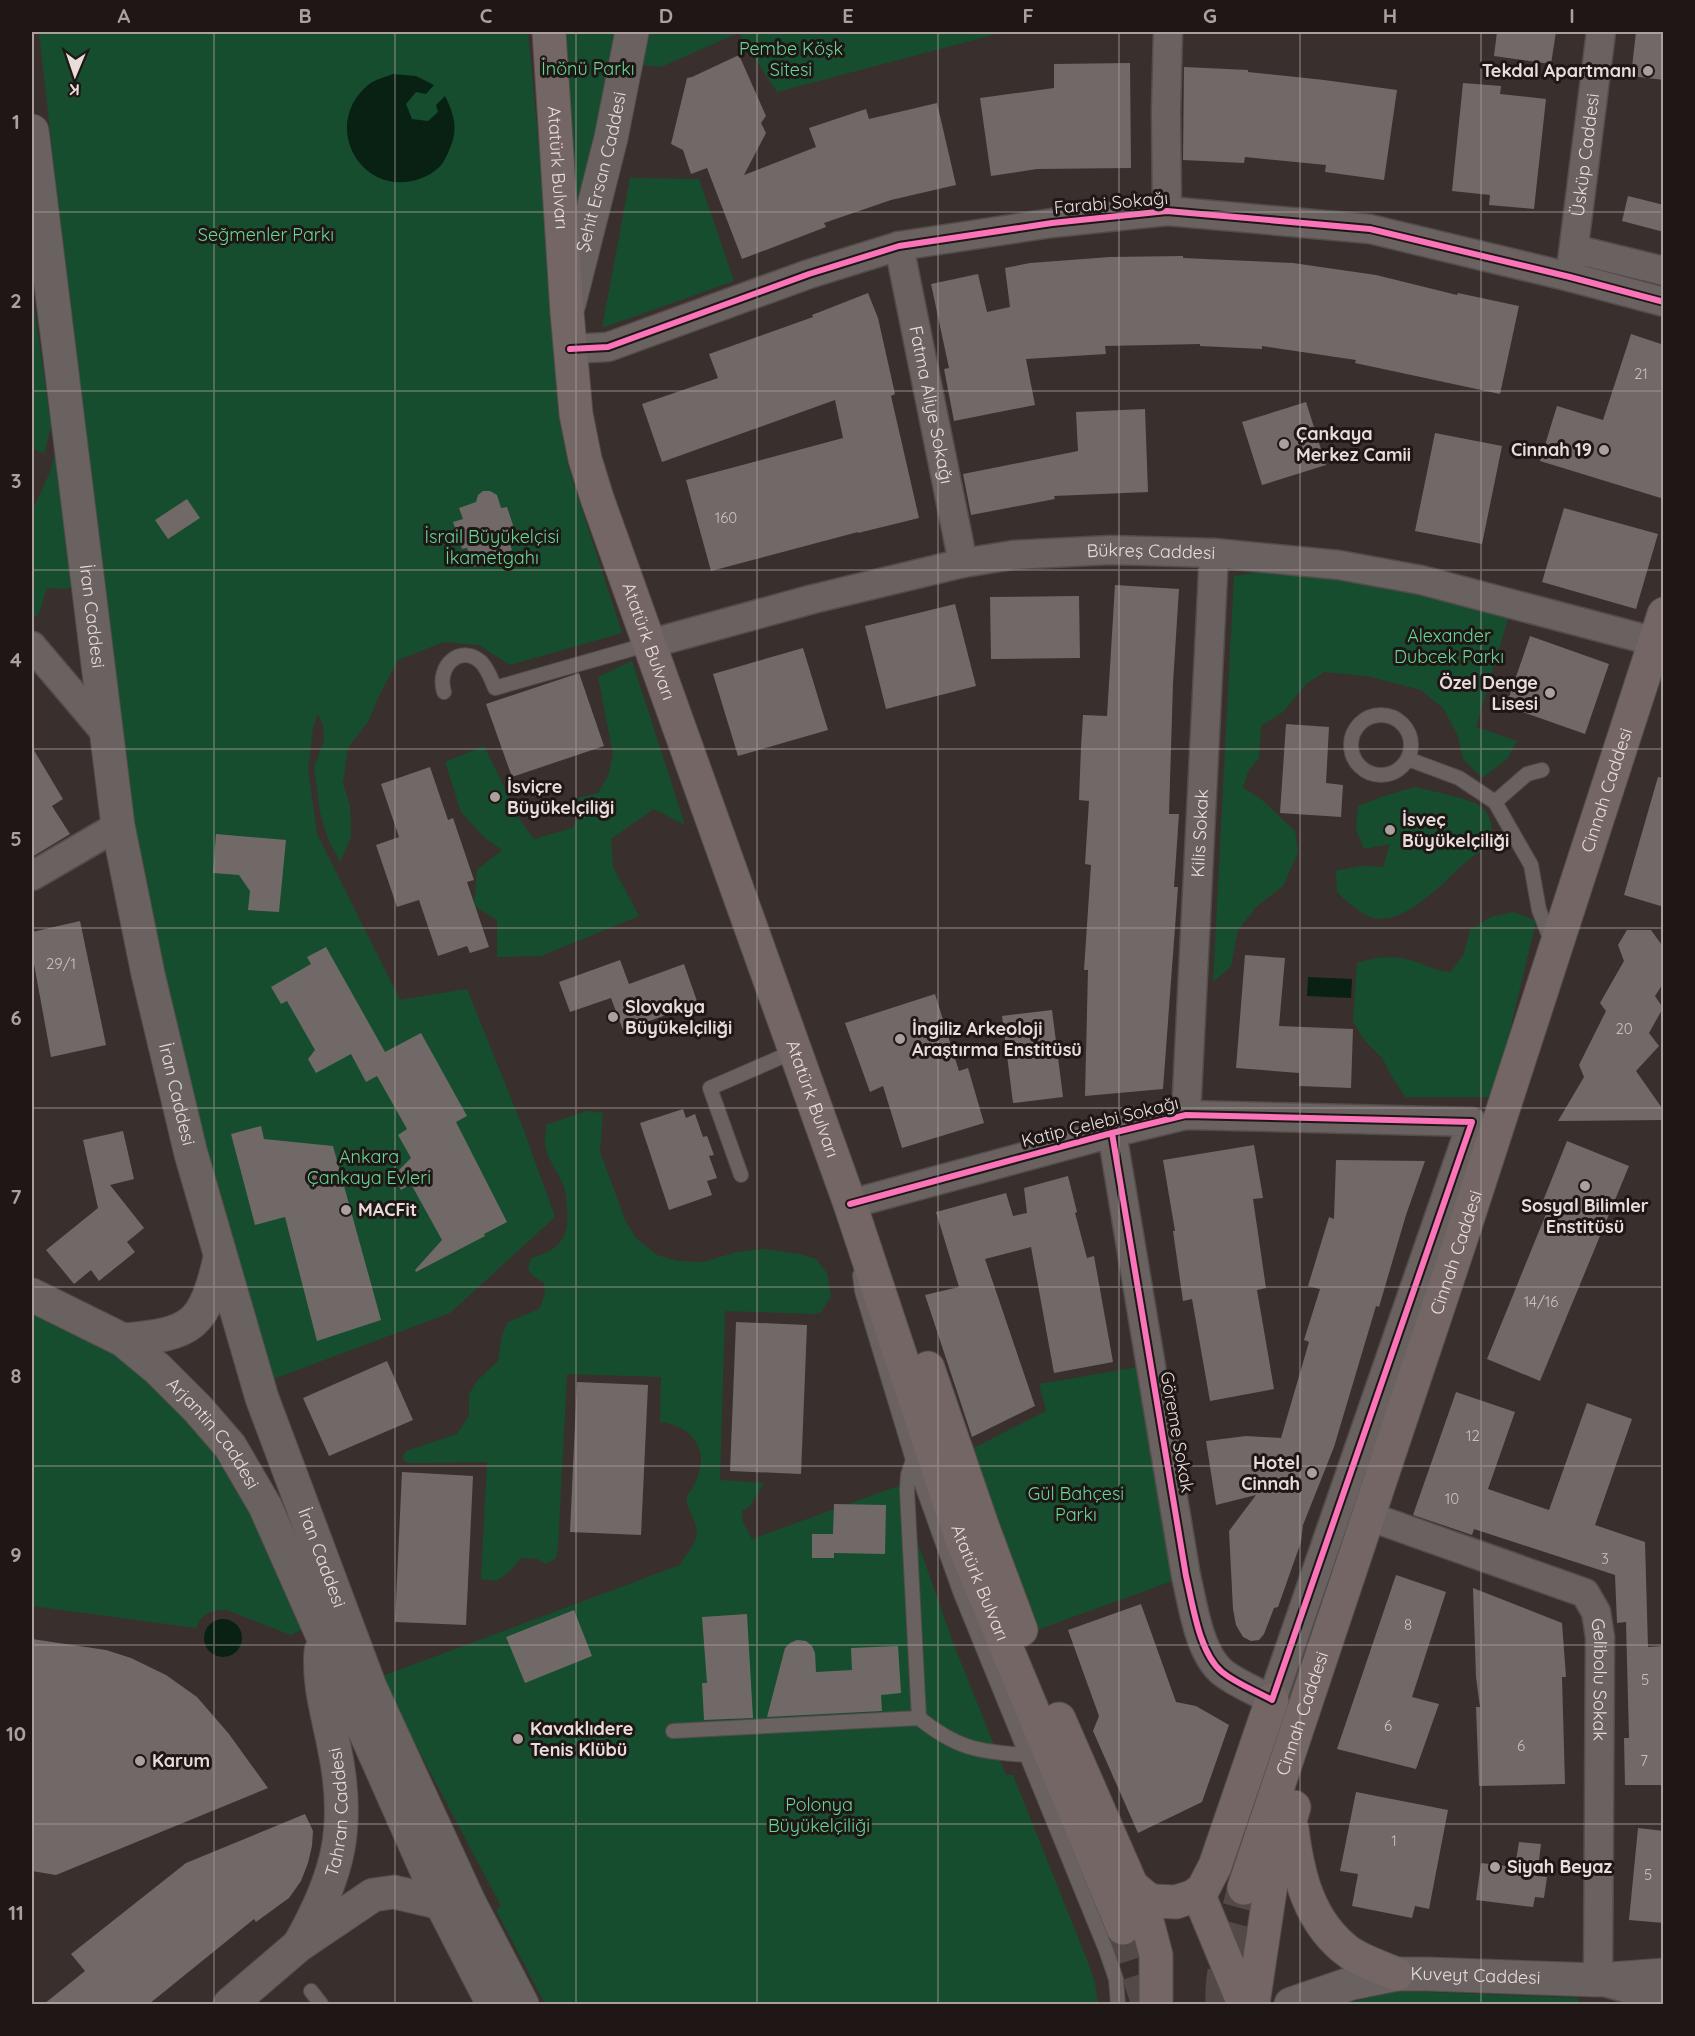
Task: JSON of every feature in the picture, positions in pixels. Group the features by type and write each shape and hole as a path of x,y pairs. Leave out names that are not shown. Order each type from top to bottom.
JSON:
{"main road":[{"name":"Atatürk Bulvarı","path":"549,32 570,349 576,414 585,459 854,1216 961,1538 1123,1928"},
{"name":"Şehit Ersan Caddesi","path":"567,312 611,138 632,32"},
{"name":"İran Caddesi","path":"33,151 123,860 191,1154 262,1398 370,1688 469,1902 522,2004"},
{"name":"Cinnah Caddesi","path":"1244,1888 1660,634"},
{"name":"Atatürk Bulvarı","path":"854,1216 899,1282 983,1528 1023,1635 1147,1921 1156,1955 1156,2004"},
{"path":"1253,2004 1271,1884 1291,1815 1463,1288 1466,1261 1460,1242"},
{"path":"123,1340 164,1335 192,1323 200,1315 212,1290 220,1258"},
{"name":"Arjantin Caddesi","path":"32,1294 123,1340 197,1408 230,1446 265,1506 322,1637"},
{"name":"İran Caddesi","path":"322,1637 441,1903 492,2004"},
{"name":"Tahran Caddesi","path":"299,1945 317,1914 336,1865 341,1835 343,1806 340,1777 323,1696 320,1659 322,1637"},
{"path":"1133,1887 1145,1898 1164,1903 1186,1900 1198,1893 1209,1880 1272,1700"},
{"path":"1291,1815 1301,1882 1318,1917 1330,1934 1351,1954 1397,1974"},
{"name":"Tahran Caddesi","path":"230,2004 299,1945 373,1895 394,1892 441,1903"},
{"path":"1198,1893 1244,2004"},
{"name":"Kuveyt Caddesi","path":"1291,2004 1352,1983 1397,1974 1598,1980 1664,1975"}],"street":[{"path":"1167,211 1168,32"},
{"name":"Üsküp Caddesi","path":"1570,277 1601,32"},
{"name":"Farabi Sokağı","path":"570,349 608,347 809,274 899,246 1052,223 1167,211 1370,229 1664,302"},
{"name":"Fatma Aliye Sokağı","path":"899,246 963,562"},
{"path":"1574,249 1664,271"},
{"name":"Bükreş Caddesi","path":"649,644 813,599 963,562 1013,555 1111,550 1214,553 1339,565 1421,580 1660,634"},
{"name":"Kilis Sokak","path":"1186,1115 1214,553"},
{"path":"32,646 105,732"},
{"path":"32,876 118,826"},
{"name":"Katip Çelebi Sokağı","path":"854,1216 1112,1133 1186,1115 1472,1122 1272,1700"},
{"name":"Göreme Sokak","path":"1112,1133 1186,1576 1198,1623 1211,1660 1222,1672 1272,1700"},
{"name":"Gelibolu Sokak","path":"1385,1522 1586,1593 1596,1612 1600,1637 1601,1690 1598,1980"},
{"path":"1598,1980 1664,1998"}],"lane":[{"path":"444,692 441,682 443,671 449,662 458,657 469,656 479,660 486,668 495,688 649,644"},
{"path":"1378,715 1398,720 1410,736 1412,746 1408,759 1397,772 1377,776 1368,772 1354,759 1351,740 1355,730 1369,718 1378,715"},
{"path":"1408,759 1459,778 1495,802 1531,865 1539,910 1555,950"},
{"path":"1495,802 1527,774 1542,770"},
{"path":"741,1175 710,1088 795,1051"},
{"path":"854,1216 862,1292 913,1461 961,1594 1106,1950 1116,1979 1118,2004"},
{"path":"913,1461 908,1475 907,1490 919,1718"},
{"path":"673,1731 919,1718 939,1734 971,1748 989,1753 1026,1755"},
{"path":"311,1990 321,2004"}],"green space":[{"path":"39,32 528,32 552,284 558,411 568,466 622,633 510,665 479,645 444,642 398,660 369,720 348,748 343,783 350,806 351,837 340,862 328,839 320,812 314,767 324,741 323,725 318,713 313,728 308,769 317,834 400,1000 467,989 523,1128 555,1217 450,1313 268,1381 227,1246 128,829"},
{"path":"549,32 1004,32 777,92 738,33 661,67 626,63 567,312"},
{"path":"630,178 699,179 734,281 602,328"},
{"path":"32,291 51,426 44,454 32,448"},
{"path":"66,410 79,584 67,589 47,589 36,617 32,616 32,507 50,472"},
{"name":"Alexander Dubcek Parkı","path":"1277,570 1356,582 1510,612 1476,727 1517,741 1507,759 1482,778 1463,759 1458,736 1443,708 1421,690 1367,676 1324,672 1306,684 1283,712 1261,726 1259,758 1248,771 1243,788 1261,799 1295,831 1298,852 1283,886 1257,906 1238,930 1231,966 1213,982 1234,576"},
{"path":"632,661 685,825 654,809 611,839 613,867 639,916 541,956 497,957 497,920 474,906 477,870 502,850 485,838 461,812 445,762 484,746 522,823 534,839 572,828 580,816 578,798 598,793 608,776 613,754 598,677"},
{"path":"1415,787 1461,798 1483,808 1491,825 1492,843 1469,859 1436,890 1411,908 1399,915 1386,918 1370,917 1337,892 1336,871 1360,866 1383,867 1390,844 1364,849 1356,830 1358,806"},
{"path":"1514,912 1536,921 1494,1097 1405,1097 1383,1059 1364,1040 1353,1021 1357,963 1372,959 1395,958 1411,960 1438,970 1451,972 1464,954 1470,930 1491,917"},
{"name":"Polonya Büyükelçiliği","path":"586,1111 603,1113 600,1152 626,1222 636,1238 657,1255 677,1261 704,1262 736,1252 764,1249 816,1259 827,1273 831,1296 821,1312 814,1314 725,1311 720,1480 764,1483 750,1506 742,1511 743,1522 752,1539 898,1486 952,1640 1006,1775 1013,1775 1087,1960 1095,1983 1098,2004 545,2004 496,1910 501,1906 380,1677 680,1565 695,1540 696,1526 688,1507 687,1497 700,1467 700,1449 684,1430 669,1423 660,1422 661,1377 567,1374 556,1558 546,1564 538,1559 521,1558 509,1572 496,1581 481,1579 487,1462 412,1463 404,1461 403,1456 406,1451 457,1434 469,1416 469,1394 477,1381 498,1361 502,1335 508,1322 539,1309 545,1294 544,1283 533,1276 528,1269 531,1258 548,1251 560,1242 567,1219 565,1190 546,1150 546,1125"},
{"path":"32,1295 197,1408 316,1622 291,1635 227,1610 208,1613 196,1628 32,1606"},
{"name":"Gül Bahçesi Parkı","path":"1150,1365 1186,1576 1023,1635 958,1456 1046,1411 1039,1384"},
{"path":"1396,1992 1579,1998 1578,2004 1341,2004"}],"shaded area":[{"path":"393,74 416,76 434,85 426,94 416,92 406,104 412,119 428,121 438,112 436,105 445,96 455,126 453,141 439,167 422,178 401,182 382,179 366,169 354,156 348,139 347,120 354,102 370,83"},
{"path":"1308,977 1352,979 1351,998 1307,996"},
{"path":"223,1619 236,1625 242,1638 236,1651 223,1657 210,1651 204,1638 210,1625"}],"building":[{"path":"1497,32 1556,32 1551,64 1494,56"},
{"path":"1636,32 1664,32 1664,80 1631,76"},
{"path":"739,55 766,116 761,123 766,133 744,175 816,147 809,128 866,109 869,119 937,103 956,185 891,200 824,223 826,227 742,259 707,168 691,174 683,150 671,144 687,78"},
{"path":"1130,63 1131,168 1037,169 991,176 980,98 1054,88 1054,64"},
{"path":"1184,67 1248,70 1248,72 1397,90 1384,180 1325,172 1326,165 1245,157 1244,163 1183,160"},
{"path":"1463,83 1501,86 1500,94 1546,99 1534,209 1489,205 1490,195 1452,191"},
{"path":"1628,196 1664,205 1664,232 1622,221"},
{"path":"1183,256 1183,258 1293,263 1376,275 1457,295 1458,293 1519,306 1500,394 1355,363 1356,360 1262,346 1262,349 1200,346 1200,344 1105,346 1106,354 1026,359 1035,405 954,421 944,369 949,368 931,284 978,274 987,312 1010,307 1005,268 1030,263 1110,257"},
{"path":"868,293 878,318 895,394 891,396 919,518 711,571 686,480 843,438 835,400 662,462 642,404 718,378 709,354 813,317 812,315"},
{"name":"Cinnah 19","path":"1631,334 1664,345 1664,499 1540,461 1557,406 1603,420"},
{"name":"Çankaya Merkez Camii","path":"1306,402 1326,465 1262,485 1242,422"},
{"path":"1145,409 1148,492 1054,496 1055,499 971,515 963,474 1078,451 1076,412"},
{"path":"1435,433 1502,446 1482,544 1415,531"},
{"path":"483,491 490,491 497,495 501,508 507,507 515,531 506,534 512,550 498,555 499,559 474,567 467,548 462,549 453,522 463,519 459,508 476,502 478,495"},
{"path":"187,499 200,518 168,539 155,520"},
{"path":"1564,508 1658,534 1636,609 1542,582"},
{"path":"1115,585 1179,589 1173,683 1169,814 1179,814 1174,887 1178,887 1163,1089 1085,1096 1088,970 1084,970 1091,865 1085,864 1089,801 1079,800 1081,747 1083,715 1107,716"},
{"path":"1079,596 1080,658 991,659 990,597"},
{"path":"955,604 976,686 886,709 865,626"},
{"path":"1530,636 1609,664 1585,734 1506,706"},
{"path":"803,648 828,730 738,756 713,674"},
{"path":"579,673 604,746 512,777 486,704"},
{"path":"1286,724 1329,727 1326,783 1343,785 1341,817 1280,813"},
{"path":"32,747 63,799 52,806 70,834 32,857"},
{"path":"430,767 448,820 453,818 474,880 467,882 489,947 470,953 467,946 438,956 419,900 397,907 376,845 399,837 381,784"},
{"path":"1658,777 1664,778 1664,907 1624,895"},
{"path":"216,834 286,840 279,912 248,910 250,891 239,875 213,873"},
{"path":"80,921 106,1045 51,1057 32,953 32,932"},
{"path":"1627,930 1651,930 1664,948 1664,982 1655,996 1663,1008 1649,1033 1659,1046 1636,1071 1664,1111 1664,1120 1558,1121 1584,1077 1579,1065 1606,1011 1600,1003 1624,961 1618,945"},
{"path":"326,947 385,1052 421,1033 467,1116 456,1122 507,1222 416,1272 415,1270 442,1240 411,1184 401,1190 393,1176 411,1158 398,1135 407,1129 377,1076 366,1082 351,1054 316,1073 308,1059 315,1050 287,1001 281,1004 271,987 311,964 307,957"},
{"path":"1245,955 1285,958 1279,1026 1353,1029 1351,1088 1299,1086 1299,1073 1236,1068"},
{"path":"620,960 629,984 684,964 698,1004 623,1030 611,998 570,1012 559,982"},
{"path":"935,994 959,1071 968,1068 984,1123 902,1148 883,1086 870,1092 845,1023"},
{"path":"1052,1010 1063,1097 1013,1103 1002,1016"},
{"path":"683,1109 686,1118 695,1114 703,1137 707,1136 714,1155 709,1156 717,1178 707,1181 712,1195 669,1210 640,1123"},
{"path":"261,1126 264,1139 333,1146 381,1320 317,1341 285,1217 255,1225 231,1134"},
{"path":"123,1131 134,1179 110,1185 144,1228 127,1242 135,1252 99,1281 91,1270 74,1284 46,1250 98,1208 83,1140"},
{"path":"1567,1141 1629,1166 1540,1381 1487,1359 1548,1209 1541,1206"},
{"path":"1254,1145 1263,1198 1253,1199 1266,1288 1257,1290 1274,1389 1210,1401 1192,1299 1183,1301 1173,1231 1175,1231 1163,1160"},
{"path":"1336,1160 1425,1161 1406,1215 1379,1307 1376,1306 1334,1447 1303,1525 1301,1542 1278,1607 1274,1608 1264,1634 1259,1640 1251,1641 1243,1637 1236,1625 1233,1609 1229,1531 1256,1495 1216,1505 1206,1441 1246,1436 1281,1438 1309,1342 1304,1340 1320,1289 1308,1286 1329,1217 1334,1219"},
{"path":"1068,1176 1087,1258 1094,1256 1113,1362 1054,1373 1031,1247 985,1259 1035,1406 972,1437 925,1295 959,1287 936,1212 1006,1193 1013,1216 1027,1213 1024,1188"},
{"path":"736,1322 807,1325 801,1474 730,1471"},
{"path":"387,1361 413,1420 329,1456 303,1398"},
{"path":"577,1382 648,1385 641,1535 570,1532"},
{"path":"1456,1392 1515,1412 1488,1489 1549,1510 1587,1403 1632,1419 1595,1525 1645,1542 1648,1647 1664,1646 1664,1785 1625,1785 1624,1738 1629,1738 1626,1622 1617,1623 1615,1575 1474,1529 1472,1535 1413,1515"},
{"path":"402,1472 473,1476 466,1625 395,1622"},
{"path":"834,1504 886,1505 885,1554 834,1553 834,1558 812,1558 812,1534 833,1534"},
{"path":"1396,1575 1446,1592 1412,1697 1439,1704 1416,1769 1337,1749"},
{"path":"1473,1588 1562,1623 1566,1677 1562,1677 1565,1784 1479,1786 1476,1707 1480,1707 1476,1677"},
{"path":"1141,1604 1176,1702 1196,1706 1229,1725 1202,1802 1138,1833 1093,1731 1099,1716 1068,1630"},
{"path":"574,1610 592,1656 525,1683 506,1637"},
{"path":"747,1614 753,1718 704,1720 702,1683 707,1683 702,1617"},
{"name":"Karum","path":"32,1639 106,1650 131,1658 166,1675 197,1697 229,1734 268,1788 56,1875 32,1871"},
{"path":"797,1640 806,1641 812,1646 815,1653 816,1672 852,1670 851,1648 898,1646 901,1693 881,1695 882,1711 767,1717 785,1648"},
{"path":"1356,1792 1448,1810 1429,1909 1415,1906 1412,1918 1352,1906 1358,1874 1340,1871"},
{"path":"305,1814 313,1831 312,1846 301,1881 289,1898 256,1922 254,1919 149,2004 44,2004 85,1971 71,1954 186,1863"},
{"path":"1638,1828 1664,1831 1664,1923 1629,1920"},
{"path":"1519,1842 1541,1844 1537,1876 1547,1877 1544,1898 1535,1897 1533,1907 1476,1900 1481,1863 1515,1867"}],"tunnel":[{"path":"1222,2004 1223,1976 1244,1888"},
{"path":"1123,1928 1148,2004"}],"cycle path":[{"path":"570,349 608,347 809,274 899,246 1052,223 1167,211 1370,229 1664,302"},
{"path":"850,1204 1112,1133 1186,1115 1472,1122 1272,1700 1222,1672 1214,1664 1198,1628 1186,1576 1112,1133"}],"place":[{"name":"Tekdal Apartmanı","path":"1648,71"},
{"name":"Çankaya Merkez Camii","path":"1284,444"},
{"name":"Cinnah 19","path":"1604,450"},
{"name":"Özel Denge Lisesi","path":"1550,693"},
{"name":"İsviçre Büyükelçiliği","path":"495,797"},
{"name":"İsveç Büyükelçiliği","path":"1390,830"},
{"name":"Slovakya Büyükelçiliği","path":"613,1017"},
{"name":"İngiliz Arkeoloji Araştırma Enstitüsü","path":"900,1039"},
{"name":"Sosyal Bilimler Enstitüsü","path":"1585,1186"},
{"name":"MACFit","path":"346,1210"},
{"name":"Hotel Cinnah","path":"1312,1473"},
{"name":"Kavaklıdere Tenis Klübü","path":"518,1739"},
{"name":"Karum","path":"140,1761"},
{"name":"Siyah Beyaz","path":"1495,1867"}],"park label":[{"name":"Pembe Köşk Sitesi","path":"791,59"},
{"name":"İnönü Parkı","path":"588,69"},
{"name":"Seğmenler Parkı","path":"266,235"},
{"name":"İsrail Büyükelçisi İkametgahı","path":"492,547"},
{"name":"Ankara Çankaya Evleri","path":"369,1167"}]}
